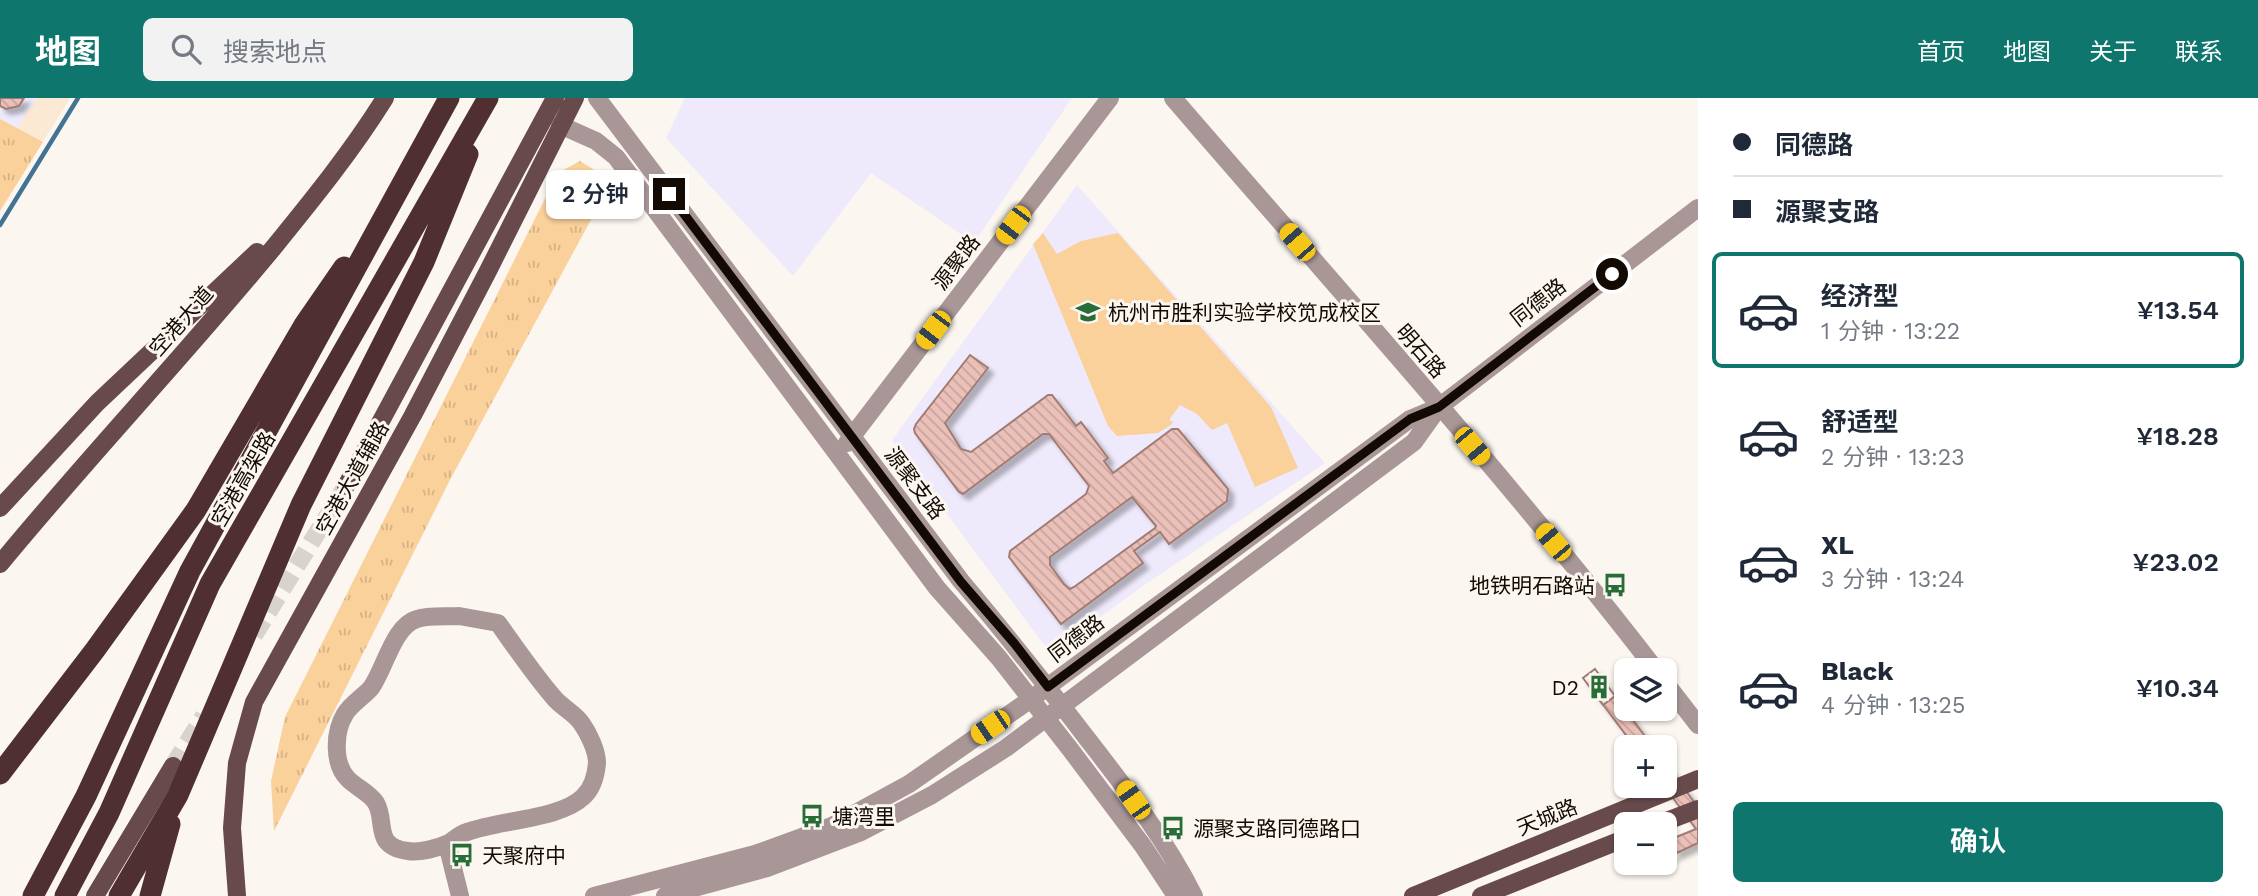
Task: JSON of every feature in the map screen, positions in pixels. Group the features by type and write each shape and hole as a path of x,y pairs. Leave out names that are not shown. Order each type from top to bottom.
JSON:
{"highway":[{"name":"空港高架路","path":"33,896 86,796 190,572 410,174 449,98"},
{"name":"空港高架路","path":"65,896 109,813 210,584 490,98"},
{"path":"119,896 178,794 301,505 424,262 490,98"},
{"path":"0,774 95,650 196,510 304,326 410,174"},
{"path":"150,896 178,794"}],"main road":[{"name":"空港大道","path":"0,564 56,496 245,282 322,188 385,98"},
{"path":"346,486 555,98"},
{"name":"空港大道辅路","path":"237,896 232,828 237,763 254,702 413,415 575,98"},
{"path":"0,508 97,402 322,188"},
{"path":"95,896 173,766"},
{"name":"天城路","path":"1413,896 1698,779"},
{"path":"1677,817 1698,809"},
{"path":"1481,896 1614,843"}],"street":[{"name":"源聚支路","path":"597,98 961,582 1014,643 1119,780 1178,864 1194,896"},
{"name":"源聚路","path":"838,454 1110,98"},
{"name":"明石路","path":"1173,98 1439,407 1647,658"},
{"path":"560,125 596,141 616,157 937,588 999,658 1046,718 1143,846 1176,896"},
{"name":"同德路","path":"594,896 755,854 832,826 909,783 1048,687 1410,419 1439,407 1698,208"},
{"name":"同德路","path":"665,896 767,868 861,832 932,795 1006,748 1414,442 1439,407"},
{"path":"459,616 498,623 561,706 581,722 592,743 597,762 593,782 583,798 558,811 464,833 447,844 409,852 391,846 384,838 377,805 368,794 347,778 339,764 337,747 339,728 346,713 369,691 379,676 397,636 407,623 419,618 459,616"},
{"path":"1677,698 1698,725"},
{"path":"447,844 460,896"}],"shaded area":[{"path":"0,98 70,98 0,211"},
{"path":"0,98 37,98 17,128 0,119"},
{"path":"685,98 1072,98 974,243 871,173 793,276 666,138"},
{"name":"杭州市胜利实验学校笕成校区","path":"1077,185 1325,463 1146,584 1050,653 892,440"}],"green space":[{"path":"0,119 43,142 0,211"},
{"path":"580,161 612,181 451,478 274,831 271,781 285,717 558,173"},
{"path":"1043,233 1057,254 1081,241 1118,233 1271,407 1298,468 1255,487 1227,423 1212,430 1197,414 1180,405 1169,420 1173,422 1171,425 1158,433 1117,436 1108,426 1033,244"}],"building":[{"path":"0,98 24,98 19,106 6,109 0,106"},
{"path":"970,355 988,368 945,423 961,449 971,452 1048,395 1052,395 1076,426 1081,422 1108,458 1104,461 1113,473 1172,429 1178,429 1228,489 1227,501 1169,544 1160,532 1134,551 1143,563 1061,624 1009,557 1010,551 1086,494 1089,486 1049,434 1043,434 963,494 915,433 916,424","holes":["1132,497 1156,526 1070,589 1050,565 1050,557"]},
{"path":"1595,669 1614,695 1614,719 1583,678"},
{"name":"D2","path":"1595,669 1614,697 1603,705 1583,678"},
{"path":"1615,721 1634,721 1644,735 1626,735"},
{"path":"1677,779 1698,807 1698,843 1677,853 1677,837 1696,829 1673,798 1677,798"}],"waterway":[{"path":"0,225 78,98"}],"tunnel":[{"path":"254,635 346,486"},
{"path":"173,766 204,716"}],"place":[{"name":"杭州市胜利实验学校笕成校区","path":"1088,312"},
{"name":"地铁明石路站","path":"1615,585"},
{"name":"D2","path":"1599,687"},
{"name":"塘湾里","path":"812,816"},
{"name":"源聚支路同德路口","path":"1173,828"},
{"name":"天聚府中","path":"462,855"}],"route":[{"path":"669,194 961,582 1048,687 1410,419 1439,407 1612,274"}]}
